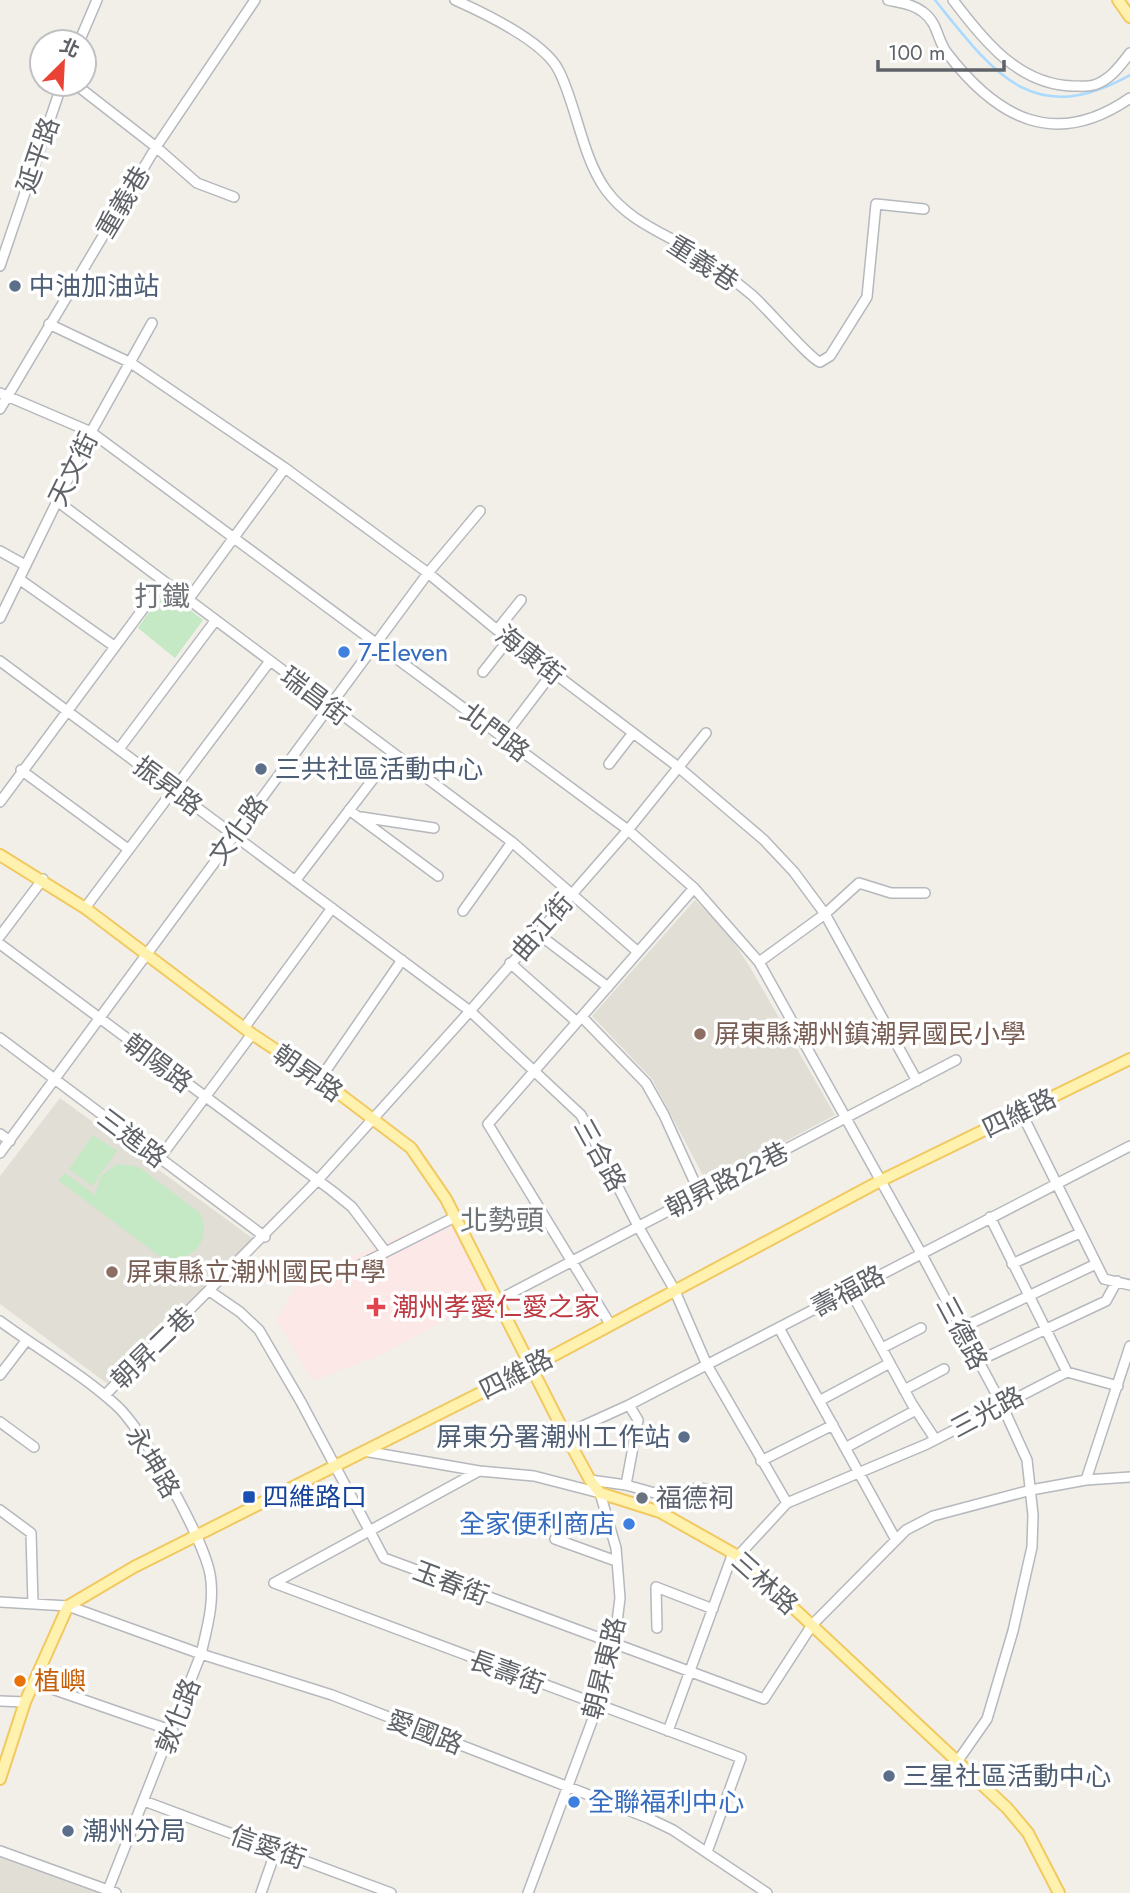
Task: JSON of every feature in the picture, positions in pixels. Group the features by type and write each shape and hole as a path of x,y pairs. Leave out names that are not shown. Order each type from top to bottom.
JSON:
{"main road":[{"path":"1118,0 1130,17"},
{"name":"朝昇路","path":"0,855 43,879 85,908 248,1031 320,1079 411,1148 455,1217 533,1367"},
{"name":"四維路","path":"68,1606 195,1536 533,1367 674,1289 880,1181 1130,1059"},
{"name":"朝昇東路","path":"533,1367 565,1434 600,1493"},
{"name":"三林路","path":"600,1493 660,1512 736,1555 1007,1808 1028,1833 1059,1893"},
{"path":"0,1779 24,1702 68,1606"}],"street":[{"path":"82,28 90,0"},
{"path":"84,28 97,0"},
{"name":"重義巷","path":"0,409 4,394 156,146 255,0"},
{"name":"重義巷","path":"455,0 523,37 551,59 559,71 576,124 606,189 642,225 701,256 753,297 805,347 813,359 820,362 830,356 867,297 876,204 924,209"},
{"path":"888,0 914,6 923,12 932,20 945,50 968,79 992,102 1028,120 1066,124 1088,120 1130,98"},
{"path":"953,0 982,38 1027,76 1047,82 1092,86 1115,72 1130,53"},
{"name":"延平路","path":"0,266 57,98"},
{"path":"93,98 156,146 197,183 234,197"},
{"name":"天文街","path":"1,615 91,432 152,323"},
{"name":"海康街","path":"49,324 131,363 285,468 429,573 497,630 677,766 764,840 794,872 825,914 917,1081"},
{"name":"北門路","path":"4,394 91,432 628,830 694,888 759,962 880,1181"},
{"path":"188,600 285,468"},
{"name":"瑞昌街","path":"57,502 512,842 572,892 638,953"},
{"name":"文化路","path":"0,1153 376,643 480,511"},
{"path":"0,551 25,565"},
{"path":"19,579 114,646"},
{"path":"1,800 163,582"},
{"path":"497,630 521,600"},
{"path":"119,750 215,621"},
{"path":"483,672 509,639"},
{"name":"振昇路","path":"0,661 470,1011"},
{"path":"85,908 270,662"},
{"path":"502,739 552,672"},
{"path":"609,764 633,733"},
{"name":"曲江街","path":"372,1117 470,1011 628,830 706,733"},
{"path":"295,881 393,753"},
{"path":"21,770 128,849"},
{"path":"349,810 438,876"},
{"path":"359,817 433,828"},
{"path":"463,911 512,842"},
{"path":"0,936 43,879"},
{"path":"759,962 825,914 859,883 891,894 926,893"},
{"path":"610,1324 488,1124 533,1069 694,888"},
{"path":"159,1159 206,1099 248,1031 332,908"},
{"path":"537,933 608,987"},
{"name":"朝陽路","path":"0,944 317,1181"},
{"path":"320,1079 402,960"},
{"path":"510,963 619,1052 646,1083 664,1115 700,1194"},
{"name":"三合路","path":"470,1011 581,1115 674,1289 707,1365 787,1503"},
{"name":"三進路","path":"0,1038 265,1237"},
{"name":"朝昇路22巷","path":"498,1300 956,1060"},
{"path":"1021,1112 1054,1184 1104,1279 1130,1285"},
{"name":"朝昇二巷","path":"105,1395 265,1237 372,1117"},
{"path":"0,1134 9,1141"},
{"name":"壽福路","path":"565,1434 629,1405 1130,1146"},
{"path":"317,1181 352,1207 385,1251"},
{"name":"三德路","path":"880,1181 921,1252 976,1362 1001,1403 1027,1460 1031,1490 1032,1547 1013,1631 987,1719 957,1762"},
{"path":"352,1269 455,1217"},
{"path":"990,1217 1028,1299 1048,1331 1067,1372 1118,1386"},
{"path":"1012,1264 1080,1233"},
{"path":"959,1329 1028,1299 1096,1264"},
{"path":"976,1362 1048,1331 1106,1301 1117,1281"},
{"path":"850,1290 904,1390 935,1439"},
{"name":"玉春街","path":"211,1292 240,1311 259,1330 301,1402 384,1558 614,1646 764,1699 812,1625"},
{"name":"永坤路","path":"0,1321 105,1395 132,1424 195,1536"},
{"path":"779,1328 896,1540"},
{"path":"882,1348 921,1328"},
{"path":"0,1375 26,1340"},
{"path":"1086,1480 1130,1346"},
{"path":"820,1401 890,1363"},
{"path":"904,1390 944,1369"},
{"name":"三光路","path":"787,1503 935,1439 1001,1403 1067,1372"},
{"path":"626,1485 638,1420 629,1405"},
{"path":"845,1448 916,1410"},
{"path":"0,1422 34,1447"},
{"path":"761,1461 833,1425"},
{"name":"三林路","path":"364,1451 478,1471 534,1476 600,1493"},
{"path":"370,1531 478,1471"},
{"path":"812,1625 906,1530 933,1516 1031,1490 1086,1480 1130,1478"},
{"path":"590,1480 626,1485 662,1495 699,1488 714,1491"},
{"name":"朝昇東路","path":"528,1893 598,1705 614,1646 620,1598 611,1521 600,1493"},
{"path":"660,1512 662,1495"},
{"path":"668,1731 736,1555 787,1503"},
{"path":"0,1510 32,1533 33,1604"},
{"name":"長壽街","path":"370,1531 274,1583 741,1758 707,1852"},
{"name":"敦化路","path":"111,1892 201,1654 209,1622 210,1574 195,1536"},
{"path":"555,1539 616,1562"},
{"path":"657,1628 656,1587 713,1609"},
{"name":"愛國路","path":"0,1602 68,1606 201,1654 332,1695 648,1818 707,1852 766,1893"},
{"path":"35,1683 173,1731"},
{"path":"0,1701 24,1702"},
{"name":"信愛街","path":"144,1801 391,1893"},
{"path":"261,1893 276,1850"},
{"path":"0,1851 111,1892"}],"shaded area":[{"name":"屏東縣潮州鎮潮昇國民小學","path":"695,900 728,933 835,1115 707,1183 652,1079 592,1016"},
{"name":"屏東縣立潮州國民中學","path":"60,1098 255,1240 113,1388 0,1304 0,1176"},
{"name":"潮州孝愛仁愛之家","path":"447,1216 493,1294 383,1354 313,1381 276,1320 296,1286 351,1257"},
{"path":"0,1858 98,1892 98,1893 0,1893"}],"green space":[{"path":"164,590 203,620 175,658 138,628"},
{"path":"93,1135 117,1151 92,1186 69,1169"},
{"path":"117,1164 139,1167 200,1213 204,1234 199,1246 182,1258 189,1265 182,1273 58,1180 65,1173 95,1195 100,1177"}],"waterway":[{"path":"935,0 976,50 996,70 1017,85 1041,94 1066,97 1096,91 1130,75"}],"place":[{"name":"中油加油站","path":"15,286"},
{"name":"7-Eleven","path":"344,652"},
{"name":"三共社區活動中心","path":"261,769"},
{"name":"屏東縣潮州鎮潮昇國民小學","path":"700,1034"},
{"name":"屏東縣立潮州國民中學","path":"112,1272"},
{"name":"潮州孝愛仁愛之家","path":"376,1307"},
{"name":"屏東分署潮州工作站","path":"684,1437"},
{"name":"四維路口","path":"249,1497"},
{"name":"福德祠","path":"642,1498"},
{"name":"全家便利商店","path":"629,1524"},
{"name":"植嶼","path":"20,1681"},
{"name":"三星社區活動中心","path":"889,1776"},
{"name":"全聯福利中心","path":"574,1802"},
{"name":"潮州分局","path":"68,1831"}],"district":[{"name":"打鐵","path":"162,596"},
{"name":"北勢頭","path":"502,1220"}]}
